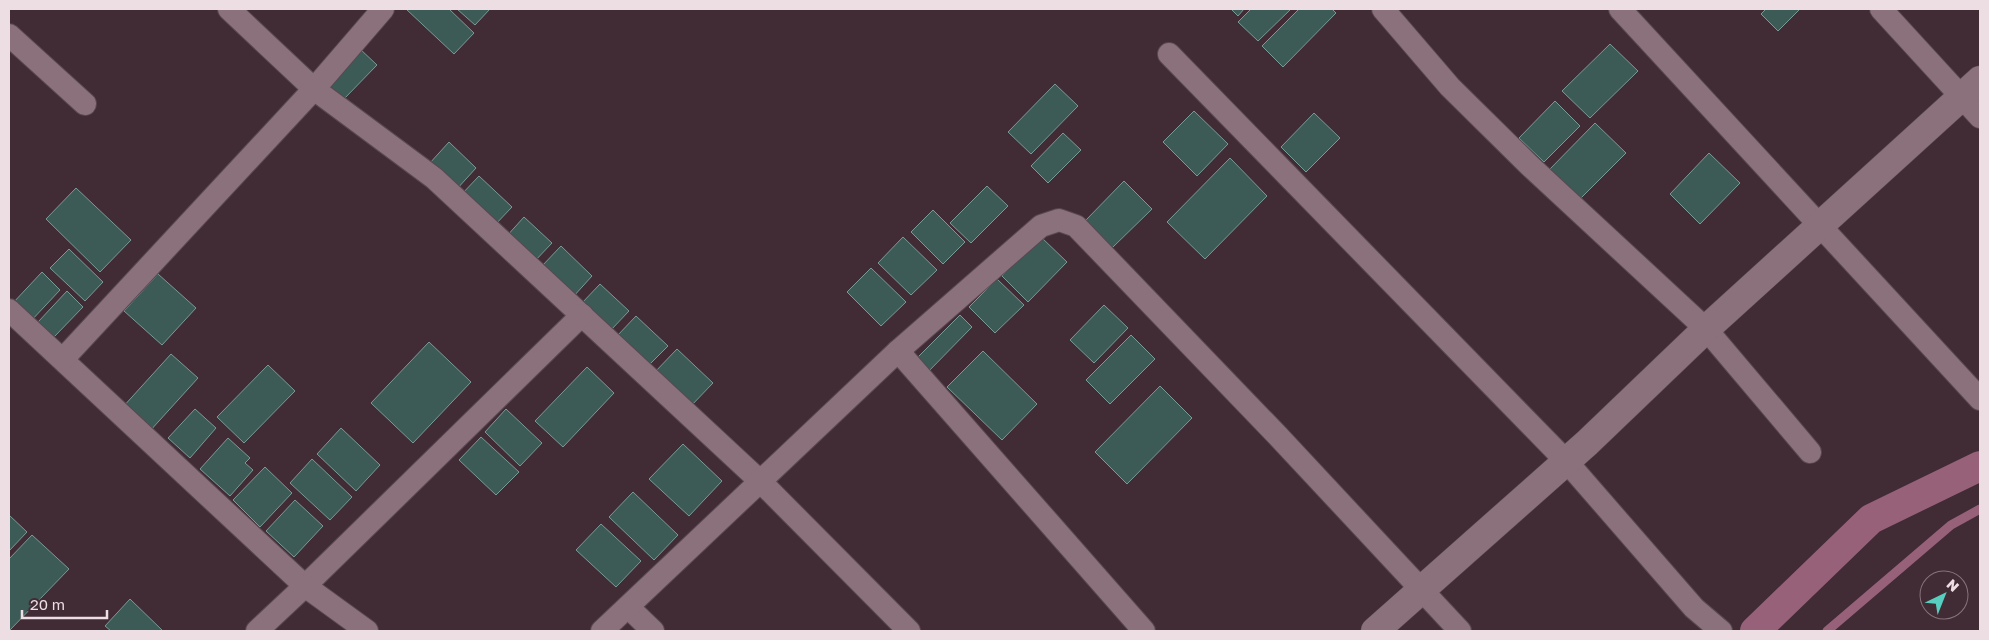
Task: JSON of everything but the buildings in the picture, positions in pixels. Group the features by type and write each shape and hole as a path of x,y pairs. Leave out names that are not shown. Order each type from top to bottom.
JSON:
{"street":[{"path":"229,9 314,89 434,178 761,482 909,631"},
{"path":"63,359 314,89 383,9"},
{"path":"1383,9 1463,100 1536,172 1706,329 1810,452"},
{"path":"1620,9 1820,224 1980,400"},
{"path":"1881,9 1980,118"},
{"path":"9,35 85,104"},
{"path":"1169,54 1566,462 1694,608 1721,631"},
{"path":"1375,631 1566,462 1706,329 1980,80"},
{"path":"602,631 898,351 1041,226 1059,220 1076,226 1278,436 1460,631"},
{"path":"9,310 304,586 367,631"},
{"path":"257,631 582,315"},
{"path":"898,351 1144,631"},
{"path":"628,607 653,631"}],"waterway":[{"path":"1755,631 1871,519 1980,466"},
{"path":"1827,631 1951,525 1980,509"}]}
